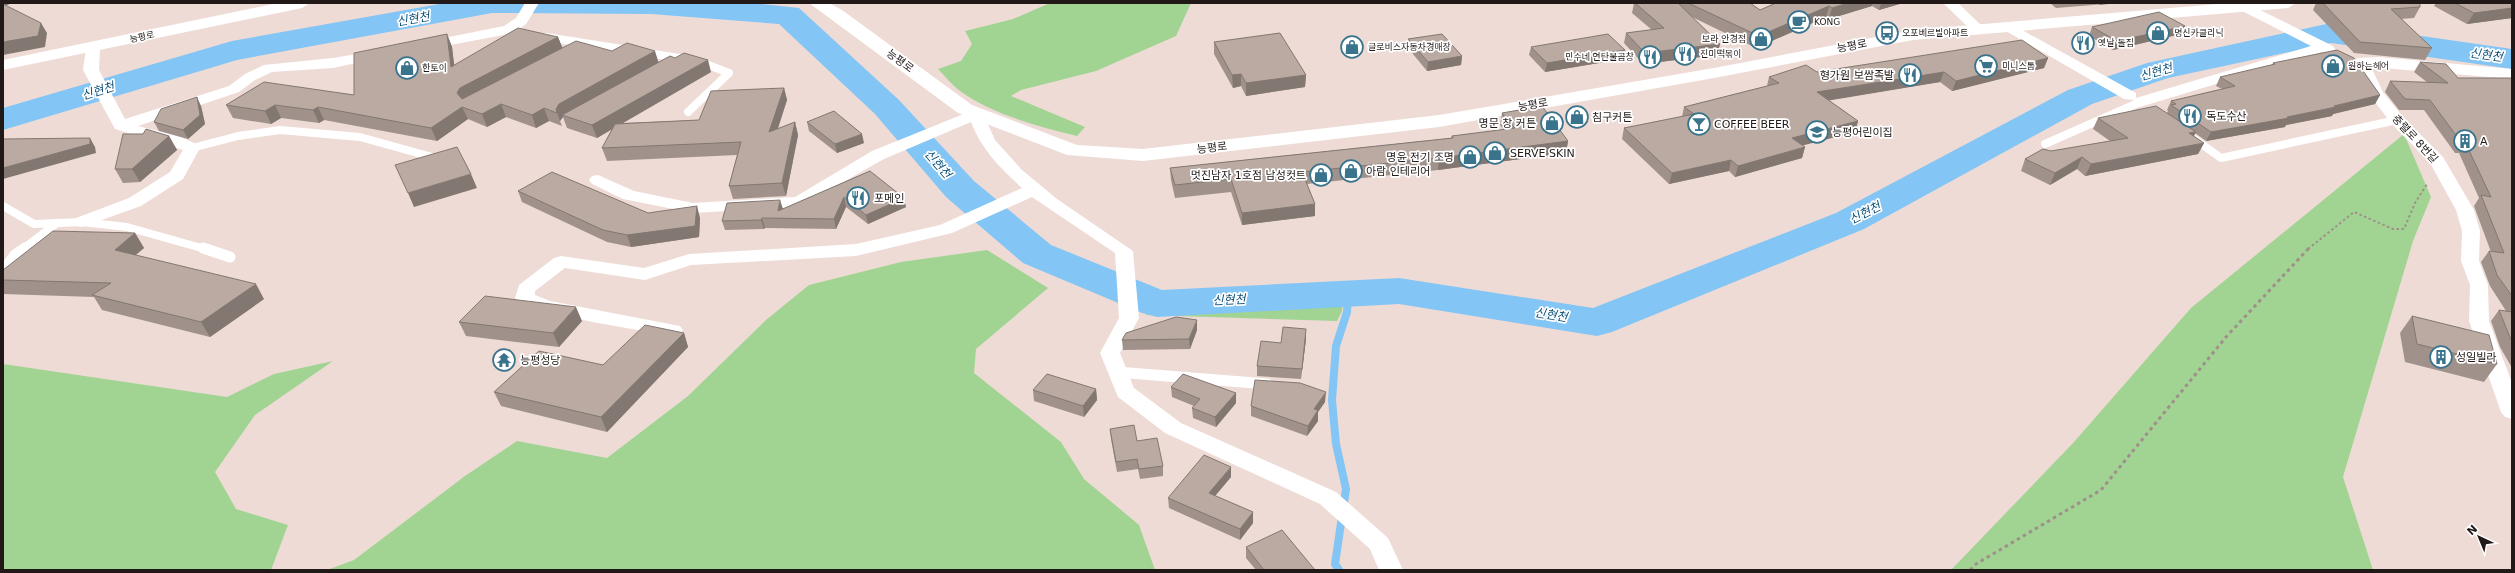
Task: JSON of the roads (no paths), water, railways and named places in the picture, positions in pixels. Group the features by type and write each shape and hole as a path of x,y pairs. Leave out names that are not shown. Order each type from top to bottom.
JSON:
{"main road":[{"name":"능평로","path":"3,65 93,48 302,3"},
{"name":"능평로","path":"817,3 836,12 965,109 1074,151 1143,155 1439,121 1714,73 1913,34 2288,3"}],"street":[{"path":"409,48 517,28 532,3"},
{"path":"1950,3 1977,28"},
{"path":"2245,7 2294,33 2358,63 2379,62 2512,74"},
{"path":"2006,27 2060,59 2141,103 2320,45"},
{"path":"82,222 135,202 177,176 192,148 175,141 121,126 91,70 93,48"},
{"path":"121,126 234,90 250,77 269,68 333,63 394,51"},
{"name":"충렬로 8번길","path":"2358,63 2367,71 2376,93 2397,120 2437,161 2465,210 2471,231 2470,261 2479,285 2479,321 2512,412"},
{"path":"598,180 630,195 693,208 799,202 878,155 976,114 988,141 1005,164 1076,222 1124,251 1129,318 1110,353 1125,392 1173,428 1328,498 1380,544 1391,570"},
{"path":"673,330 546,306 525,298 526,289 561,262 645,274 689,260 856,250 946,229 1035,189"}],"lane":[{"path":"536,35 698,61 729,73 688,112"},
{"path":"572,51 585,44"},
{"path":"668,66 681,58"},
{"path":"2045,144 2141,103"},
{"path":"2184,132 2221,158 2397,120"},
{"path":"192,148 238,136 280,130 360,137 432,157"},
{"path":"3,206 34,224 82,222 127,227 186,242 230,257"},
{"path":"3,271 15,254 57,223"},
{"path":"1117,372 1280,385"}],"waterway":[{"name":"신현천","path":"3,119 232,51 492,4 651,5 788,15 887,107 960,189 1037,254 1157,304 1399,291 1597,322 1850,221 2080,97 2159,70 2331,33 2512,59"},
{"path":"1339,570 1335,564 1346,489 1336,444 1332,400 1336,346 1347,312 1348,294"}],"place":[{"name":"KONG","path":"1799,22"},
{"name":"오포베르빌아파트","path":"1887,33"},
{"name":"명신카클리닉","path":"2158,33"},
{"name":"보라 안경점","path":"1761,39"},
{"name":"옛날 돌집","path":"2083,43"},
{"name":"글로비스자동차경매장","path":"1352,47"},
{"name":"진미떡볶이","path":"1685,54"},
{"name":"민수네 연탄불곱창","path":"1650,57"},
{"name":"미니스톱","path":"1986,66"},
{"name":"원하는헤어","path":"2333,66"},
{"name":"한토이","path":"407,68"},
{"name":"형가원 보쌈족발","path":"1910,75"},
{"name":"독도수산","path":"2190,116"},
{"name":"침구커튼","path":"1577,117"},
{"name":"명문 창 커튼","path":"1552,123"},
{"name":"COFFEE BEER","path":"1699,124"},
{"name":"능평어린이집","path":"1817,132"},
{"name":"A","path":"2465,141"},
{"name":"SERVE SKIN","path":"1495,153"},
{"name":"명윤 전기 조명","path":"1470,157"},
{"name":"아람 인테리어","path":"1351,171"},
{"name":"멋진남자 1호점 남성컷트","path":"1321,175"},
{"name":"포메인","path":"858,198"},
{"name":"성일빌라","path":"2441,357"},
{"name":"능평성당","path":"504,360"}]}
